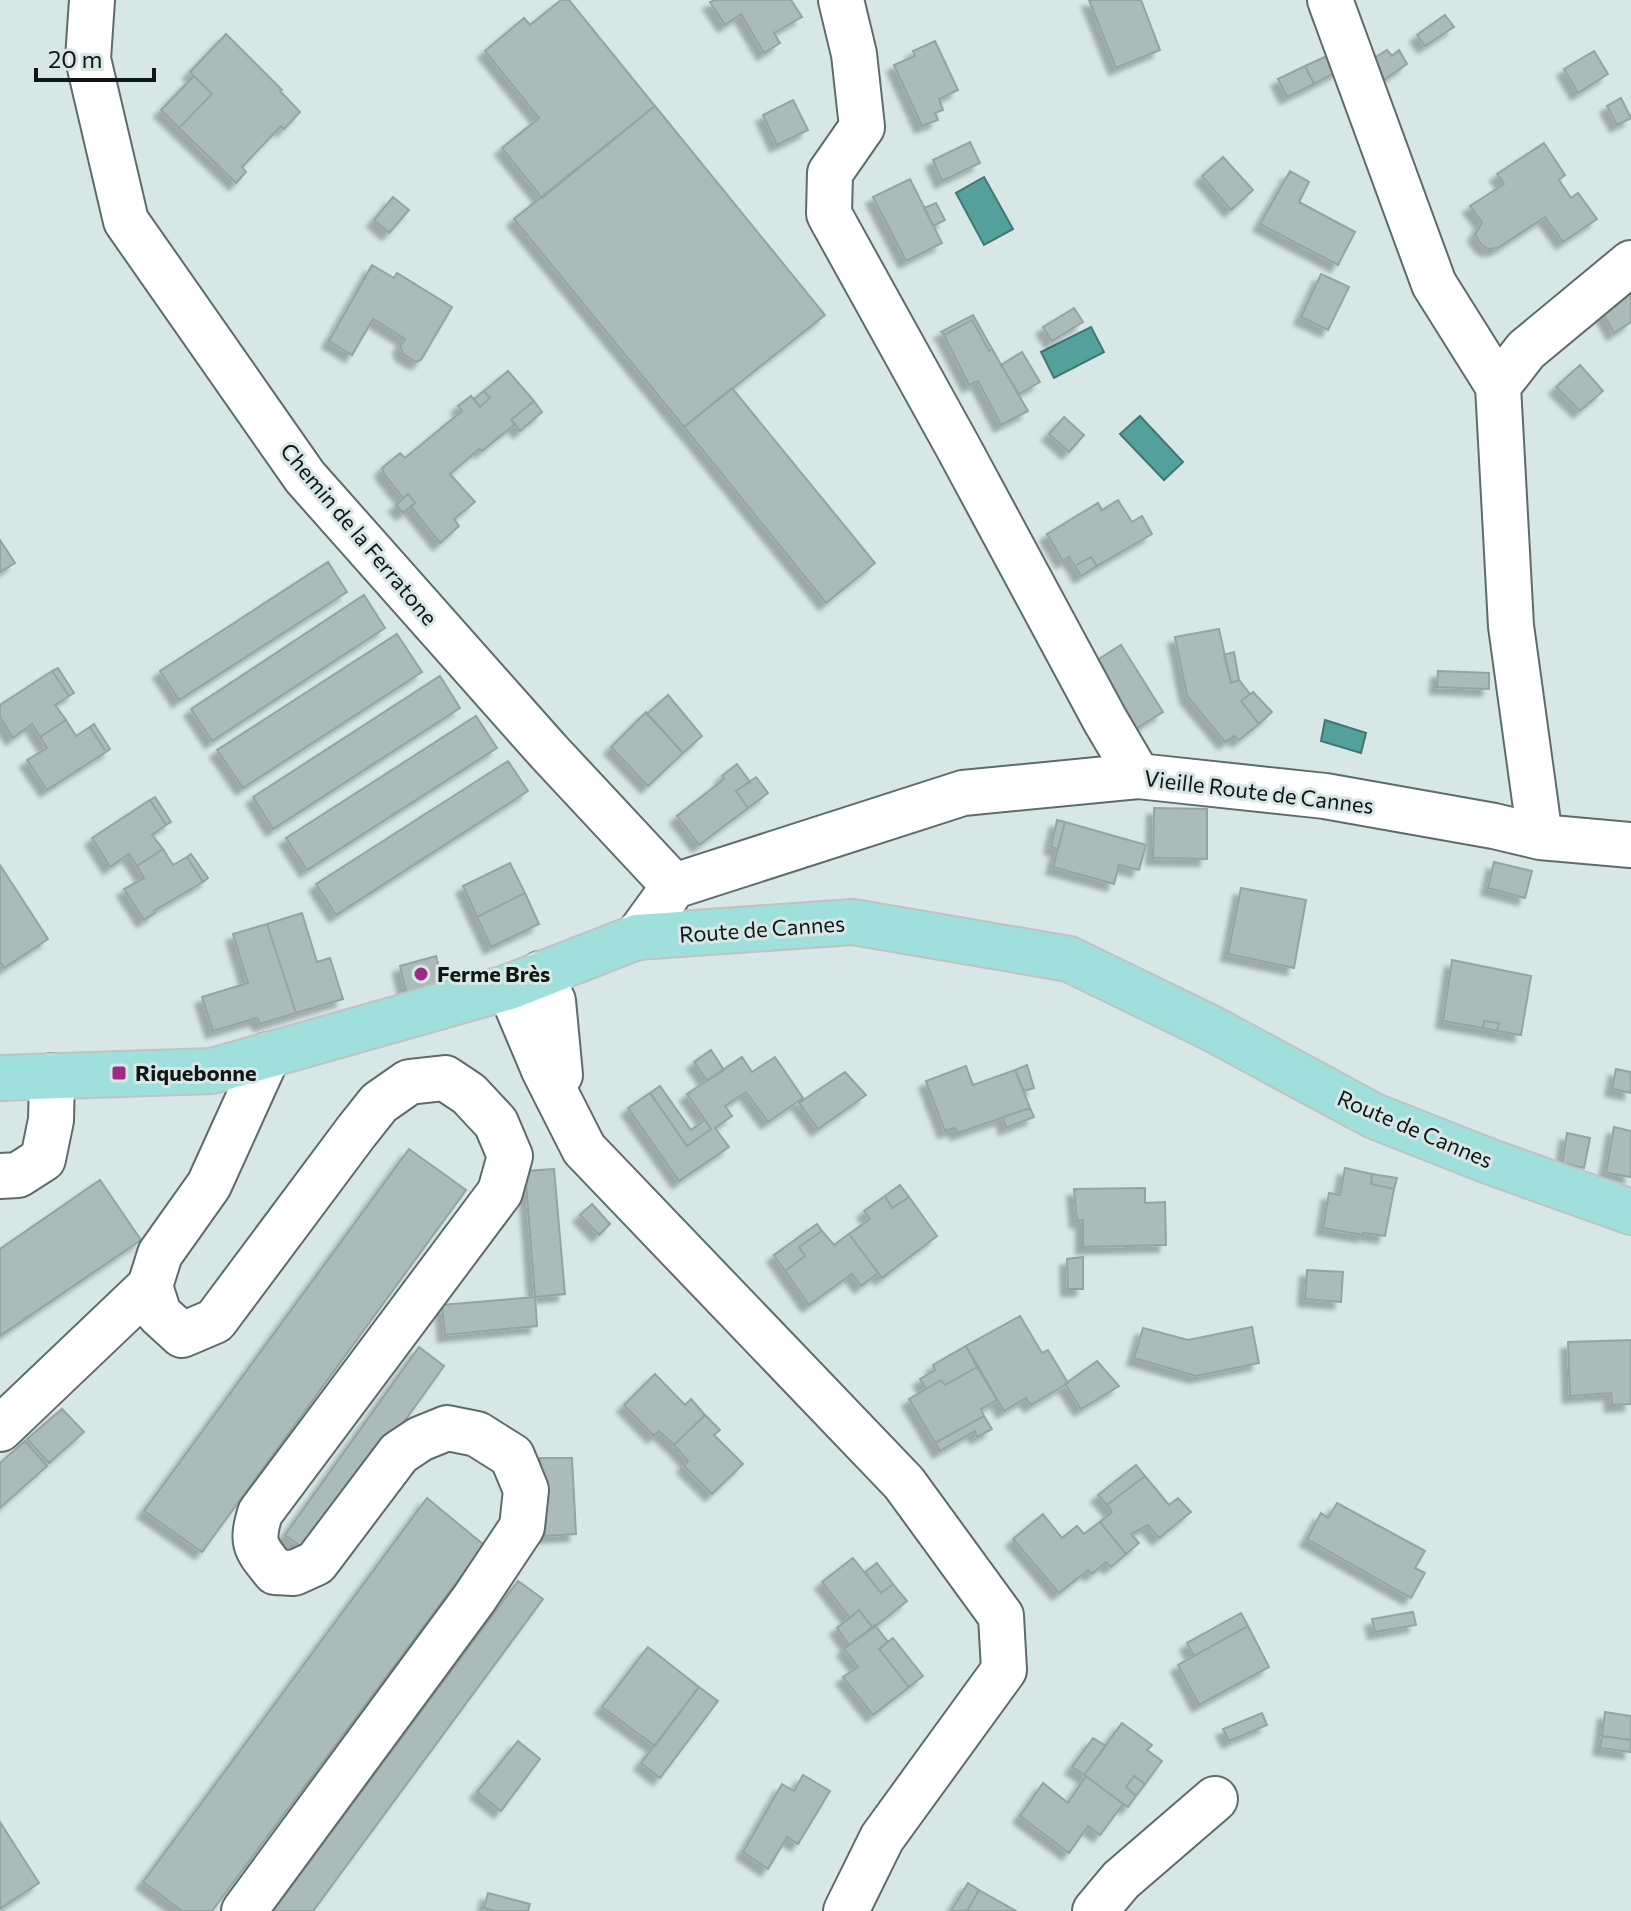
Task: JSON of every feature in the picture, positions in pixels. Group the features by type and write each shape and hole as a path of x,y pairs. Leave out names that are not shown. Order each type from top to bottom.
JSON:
{"main road":[{"name":"Route de Cannes","path":"0,1078 212,1071 525,981 637,937 853,922 1069,959 1211,1028 1374,1116 1631,1212"}],"street":[{"name":"Chemin de la Ferratone","path":"92,0 88,59 126,221 305,477 549,752 674,886"},
{"path":"841,0 854,54 862,127 830,173 829,214 1138,776"},
{"path":"1330,0 1434,284 1498,386 1511,626 1540,837"},
{"path":"1498,386 1526,350 1631,263"},
{"name":"Vieille Route de Cannes","path":"674,886 963,793 1138,776 1325,796 1540,837 1631,845"},
{"path":"637,937 674,886"},
{"path":"525,981 553,1001 564,1109 584,1149 904,1483 1001,1616 1004,1670 882,1838 846,1911"},
{"path":"0,1429 150,1286 160,1254 209,1185 268,1055"},
{"path":"0,1176 18,1175 43,1159 51,1120 52,1076"},
{"path":"150,1286 159,1314 182,1335 215,1321 379,1103 409,1082 445,1078 469,1094 496,1123 510,1156 500,1192 273,1494 260,1513 253,1536 261,1554 275,1572 294,1573 316,1563 399,1453 420,1439 447,1428 477,1434 512,1456 526,1490 522,1527 474,1599 244,1911"},
{"path":"1095,1911 1121,1880 1215,1799"}],"water":[{"path":"984,177 1013,229 984,245 956,193"},
{"path":"1091,327 1104,352 1054,378 1041,352"},
{"path":"1140,416 1183,462 1164,480 1120,434"},
{"path":"1325,720 1366,733 1361,753 1321,741"}],"building":[{"path":"561,0 569,0 655,106 542,198 502,148 539,118 485,51 524,18 530,25"},
{"path":"791,0 802,17 774,33 780,43 764,53 741,14 725,25 710,2"},
{"path":"1089,0 1141,0 1160,50 1116,68"},
{"path":"1445,15 1454,27 1425,46 1417,35"},
{"path":"226,34 300,112 284,129 281,126 242,167 246,172 236,183 179,128 212,94 190,72"},
{"path":"935,41 958,90 939,99 943,110 935,113 938,120 922,126 894,65 915,56 913,51"},
{"path":"1387,50 1392,56 1399,50 1407,64 1384,80 1371,60"},
{"path":"1594,51 1608,74 1578,93 1564,69"},
{"path":"1333,53 1340,70 1314,84 1305,66"},
{"path":"1305,66 1314,84 1287,97 1278,79"},
{"path":"194,76 212,94 179,128 161,110"},
{"path":"1621,98 1631,118 1617,125 1607,106"},
{"path":"793,100 808,130 777,145 763,115"},
{"path":"655,106 825,315 684,427 514,219"},
{"path":"970,142 980,163 942,181 933,160"},
{"path":"1544,143 1565,175 1559,180 1571,198 1578,193 1597,219 1563,242 1545,217 1498,248 1488,249 1475,235 1482,222 1470,206 1504,184 1497,174"},
{"path":"1223,157 1253,190 1231,210 1202,176"},
{"path":"1290,171 1309,182 1299,202 1355,232 1338,265 1260,224"},
{"path":"910,179 942,243 906,261 873,197"},
{"path":"393,197 409,210 389,233 374,220"},
{"path":"936,203 945,220 933,226 924,208"},
{"path":"372,265 394,278 397,273 452,307 421,360 416,362 403,354 400,346 405,339 373,319 352,355 329,341"},
{"path":"1321,274 1349,287 1328,330 1301,317"},
{"path":"1631,289 1631,322 1614,333 1600,308"},
{"path":"1074,308 1083,322 1052,341 1043,327"},
{"path":"973,315 992,349 989,351 972,320 944,335 941,332"},
{"path":"972,320 1028,411 1001,425 978,381 969,385 944,335"},
{"path":"1022,352 1040,382 1019,394 1001,365"},
{"path":"1580,365 1603,391 1580,411 1556,387"},
{"path":"508,371 534,401 511,420 515,424 450,474 475,502 454,519 459,526 440,543 411,507 415,503 408,494 403,498 382,468 400,453 405,458 462,411 458,406 471,396 480,407 490,398 484,391"},
{"path":"732,388 875,563 826,603 684,427"},
{"path":"484,391 490,398 480,407 474,399"},
{"path":"534,401 542,412 520,431 511,420"},
{"path":"1064,417 1084,435 1069,452 1049,434"},
{"path":"408,494 415,503 403,513 396,505"},
{"path":"1118,500 1132,522 1142,516 1152,534 1097,566 1091,557 1075,566 1069,557 1063,561 1047,534 1098,503 1102,510"},
{"path":"0,540 15,563 0,572"},
{"path":"1091,557 1097,566 1081,576 1075,566"},
{"path":"328,562 347,592 179,700 160,671"},
{"path":"364,595 385,628 212,741 191,709"},
{"path":"1219,629 1231,683 1239,680 1250,694 1241,701 1259,724 1239,740 1234,736 1225,742 1187,696 1175,637"},
{"path":"397,634 422,672 243,788 217,750"},
{"path":"1121,645 1163,712 1129,733 1088,666"},
{"path":"1234,652 1239,680 1231,683 1224,655"},
{"path":"58,668 74,693 69,696 52,671"},
{"path":"52,671 69,696 55,705 66,720 40,737 32,724 13,738 0,717 0,705"},
{"path":"1438,671 1489,673 1489,689 1437,687"},
{"path":"440,676 460,708 273,829 253,797"},
{"path":"1253,692 1272,712 1259,724 1241,701"},
{"path":"668,695 702,736 683,753 647,714"},
{"path":"646,712 683,753 648,786 611,747"},
{"path":"476,716 497,748 307,870 286,838"},
{"path":"66,720 76,736 90,727 106,752 47,790 27,760 47,748 40,737"},
{"path":"94,724 110,749 106,752 90,727"},
{"path":"508,761 528,791 336,915 316,884"},
{"path":"737,764 750,782 736,791 748,808 699,845 677,816 724,779 722,776"},
{"path":"756,777 768,793 748,808 736,791"},
{"path":"155,797 171,822 166,825 150,800"},
{"path":"150,800 166,825 152,835 163,849 137,866 129,854 110,867 92,838"},
{"path":"1154,808 1207,809 1207,859 1153,858"},
{"path":"1057,820 1065,822 1058,849 1051,847"},
{"path":"1065,822 1146,845 1139,870 1119,865 1114,884 1053,867"},
{"path":"163,849 173,865 187,857 203,882 144,920 124,889 144,878 137,866"},
{"path":"191,854 208,878 203,882 187,857"},
{"path":"1494,862 1532,871 1525,898 1488,888"},
{"path":"510,863 525,893 477,917 463,886"},
{"path":"0,865 48,939 4,968 0,962"},
{"path":"1241,888 1306,900 1294,968 1228,954"},
{"path":"525,893 539,924 491,947 477,917"},
{"path":"302,913 317,962 330,958 343,999 296,1013 267,924"},
{"path":"267,924 296,1013 260,1024 257,1018 213,1031 202,997 248,983 233,934"},
{"path":"436,956 443,983 406,993 400,966"},
{"path":"1452,960 1531,976 1521,1035 1497,1031 1499,1023 1484,1021 1483,1028 1443,1021"},
{"path":"1484,1021 1499,1023 1497,1031 1483,1028"},
{"path":"711,1050 724,1070 707,1081 694,1062"},
{"path":"742,1057 752,1072 775,1057 803,1098 768,1122 746,1092 725,1106 732,1116 715,1128 729,1147 679,1181 628,1108 650,1093 687,1146 711,1129 687,1094"},
{"path":"1027,1065 1034,1088 1024,1091 1015,1070"},
{"path":"966,1066 973,1085 1015,1070 1030,1108 958,1133 955,1128 945,1131 926,1081"},
{"path":"1616,1069 1631,1072 1631,1093 1612,1089"},
{"path":"845,1072 866,1095 818,1129 799,1103"},
{"path":"660,1086 691,1130 705,1120 711,1129 687,1146 650,1093"},
{"path":"1030,1108 1034,1117 1006,1128 1003,1117"},
{"path":"1614,1127 1631,1131 1631,1177 1606,1173"},
{"path":"1567,1133 1590,1138 1584,1168 1562,1163"},
{"path":"409,1149 466,1190 202,1552 144,1511"},
{"path":"1345,1168 1372,1174 1371,1184 1394,1189 1385,1236 1323,1228 1329,1193 1340,1195"},
{"path":"554,1169 565,1294 535,1297 525,1171"},
{"path":"1372,1174 1397,1178 1394,1189 1371,1184"},
{"path":"100,1180 141,1240 0,1336 0,1249"},
{"path":"900,1185 909,1197 892,1208 885,1196"},
{"path":"1145,1188 1145,1203 1165,1202 1166,1245 1083,1247 1083,1220 1077,1221 1074,1189"},
{"path":"885,1196 892,1208 909,1197 937,1236 882,1278 849,1234 870,1219 864,1211"},
{"path":"592,1204 610,1224 599,1235 580,1215"},
{"path":"817,1224 822,1231 799,1247 805,1256 785,1271 774,1255"},
{"path":"822,1231 834,1245 849,1234 878,1273 861,1286 852,1274 809,1305 785,1271 805,1256 799,1247"},
{"path":"1083,1257 1083,1289 1068,1289 1067,1259"},
{"path":"1307,1270 1343,1272 1341,1302 1305,1299"},
{"path":"535,1297 537,1326 445,1335 442,1305"},
{"path":"1020,1316 1042,1353 1048,1350 1068,1383 1031,1405 1026,1398 1004,1411 966,1346"},
{"path":"1252,1327 1259,1363 1196,1376 1134,1358 1143,1328 1188,1340"},
{"path":"1631,1340 1631,1404 1612,1405 1611,1393 1570,1396 1568,1342"},
{"path":"966,1346 977,1367 945,1385 941,1380 926,1389 920,1379 935,1370 933,1365"},
{"path":"419,1347 444,1366 310,1553 285,1535"},
{"path":"1097,1361 1119,1386 1081,1409 1065,1384"},
{"path":"977,1367 997,1400 981,1409 984,1416 935,1443 909,1399 941,1380 945,1385"},
{"path":"655,1374 685,1405 691,1399 705,1415 674,1445 659,1431 654,1436 624,1405"},
{"path":"62,1409 84,1432 49,1463 27,1439"},
{"path":"705,1415 720,1430 714,1435 743,1464 712,1494 684,1466 688,1461 674,1445"},
{"path":"984,1416 992,1429 977,1437 975,1431 940,1451 935,1443"},
{"path":"25,1441 47,1466 0,1508 0,1463"},
{"path":"540,1458 572,1458 576,1534 545,1536"},
{"path":"1136,1465 1145,1476 1107,1505 1098,1495"},
{"path":"1145,1476 1169,1505 1178,1498 1191,1512 1159,1538 1148,1525 1131,1534 1139,1543 1126,1554 1100,1522 1112,1512 1107,1505"},
{"path":"427,1498 484,1545 212,1911 182,1911 143,1882"},
{"path":"1337,1503 1425,1551 1415,1568 1425,1573 1411,1598 1307,1539 1321,1513 1328,1518"},
{"path":"1043,1514 1062,1538 1077,1526 1084,1534 1100,1522 1126,1554 1111,1567 1106,1562 1092,1574 1088,1570 1059,1593 1013,1539"},
{"path":"853,1558 881,1593 893,1584 907,1601 873,1628 859,1610 850,1618 822,1582"},
{"path":"877,1563 893,1584 881,1593 865,1572"},
{"path":"518,1581 543,1599 313,1911 273,1911"},
{"path":"859,1610 873,1628 849,1645 837,1628"},
{"path":"1413,1612 1416,1625 1375,1632 1372,1619"},
{"path":"1241,1613 1248,1626 1194,1656 1187,1643"},
{"path":"875,1625 888,1642 879,1649 909,1687 873,1715 843,1677 858,1667 844,1649"},
{"path":"1248,1626 1269,1667 1199,1705 1178,1665"},
{"path":"893,1638 923,1676 909,1687 879,1649"},
{"path":"648,1647 699,1687 655,1746 602,1707"},
{"path":"699,1687 718,1701 660,1778 641,1763"},
{"path":"1605,1712 1631,1716 1631,1740 1602,1736"},
{"path":"1262,1713 1267,1725 1229,1741 1223,1729"},
{"path":"1122,1723 1152,1745 1147,1750 1162,1761 1145,1784 1134,1776 1126,1787 1136,1796 1128,1807 1084,1775"},
{"path":"1602,1736 1631,1740 1631,1752 1600,1748"},
{"path":"1093,1738 1106,1746 1084,1775 1072,1767"},
{"path":"518,1741 540,1759 501,1811 477,1792"},
{"path":"803,1775 830,1791 798,1844 787,1837 768,1869 743,1852 782,1784 794,1791"},
{"path":"1086,1776 1123,1804 1100,1835 1088,1826 1069,1853 1020,1816 1043,1783 1068,1803"},
{"path":"1134,1776 1145,1784 1136,1796 1126,1787"},
{"path":"0,1822 39,1883 0,1909"},
{"path":"968,1883 979,1890 967,1911 951,1911"},
{"path":"979,1890 1016,1911 967,1911"},
{"path":"488,1893 530,1904 528,1911 484,1908"}],"place":[{"name":"Ferme Brès","path":"421,974"},
{"name":"Riquebonne","path":"119,1073"}]}
